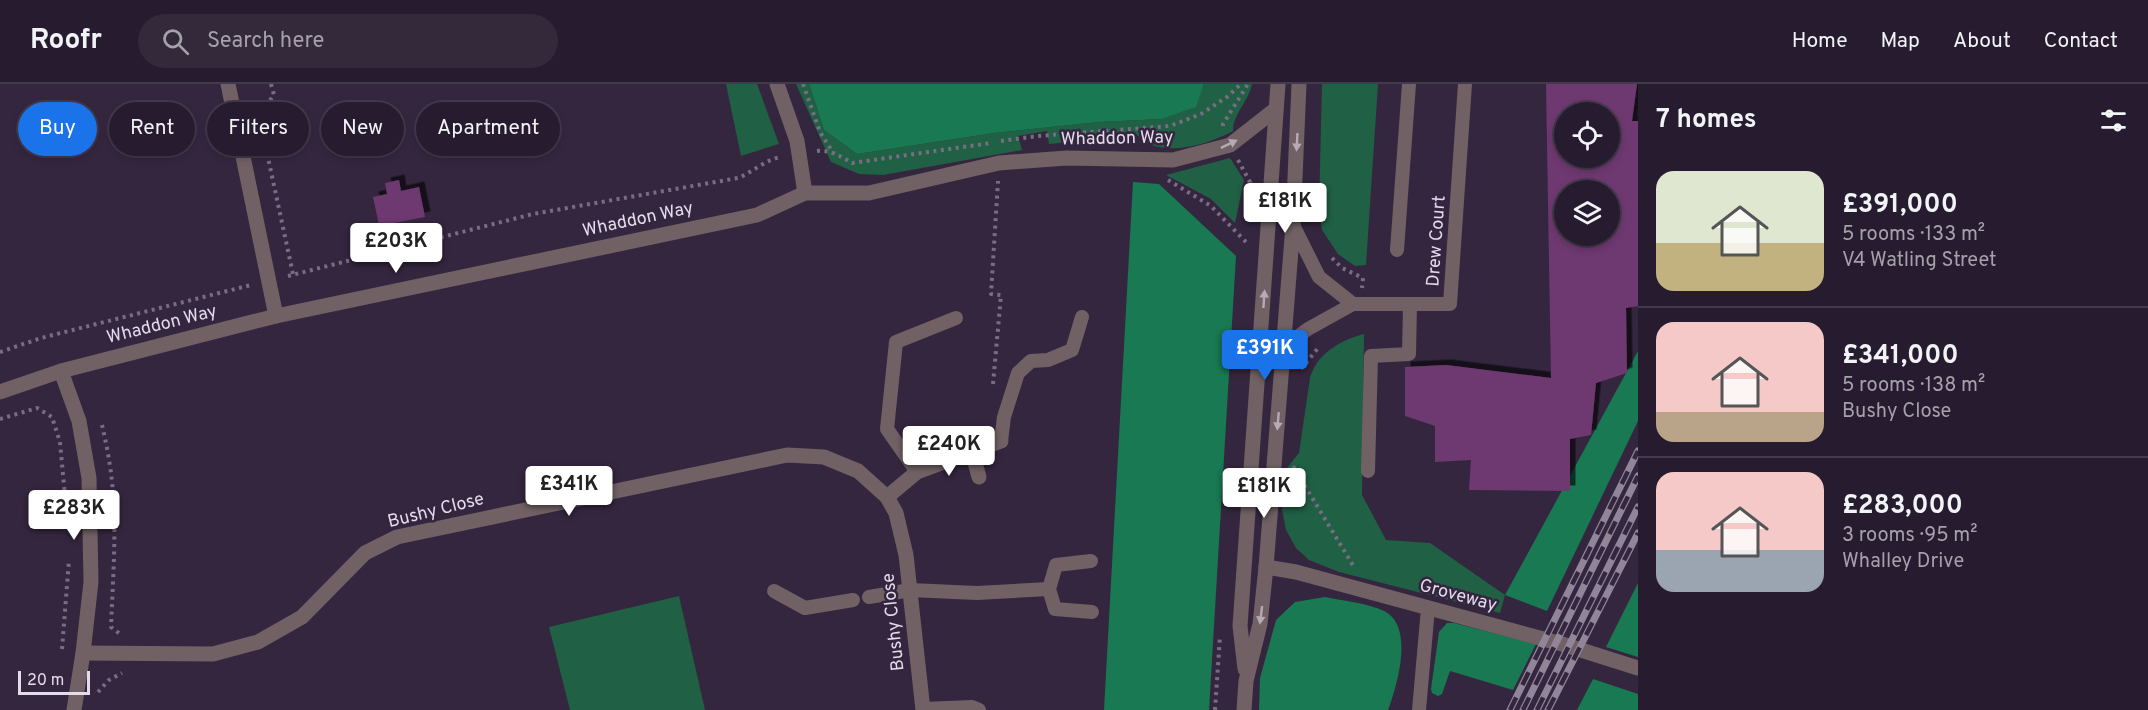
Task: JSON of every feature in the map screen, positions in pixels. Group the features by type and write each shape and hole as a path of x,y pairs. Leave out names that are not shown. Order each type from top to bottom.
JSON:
{"street":[{"path":"228,84 276,316"},
{"path":"777,84 800,153 805,193"},
{"path":"1246,681 1240,626 1278,84"},
{"path":"1244,710 1246,681 1260,624 1266,567 1293,225 1299,84"},
{"name":"Whaddon Way","path":"0,392 60,371 276,316 757,215 805,193 869,193 999,163 1067,158 1173,160 1230,146 1276,109"},
{"path":"60,371 79,422 89,478 92,582 74,710"},
{"path":"888,497 916,472 1001,441"},
{"path":"972,452 979,477"},
{"name":"Bushy Close","path":"83,653 213,654 258,642 302,618 365,553 397,537 787,455 824,457 858,471 888,497 896,513 906,555 923,709"},
{"name":"Groveway","path":"1266,567 1296,572 1562,644 1638,668"}],"lane":[{"path":"1397,250 1409,84"},
{"name":"Drew Court","path":"1353,303 1450,304 1465,84"},
{"path":"1284,347 1308,329 1353,303 1319,277 1293,225"},
{"path":"1368,471 1371,356 1409,354 1410,304"},
{"path":"1001,441 1004,417 1018,373 1031,361 1048,360 1072,350 1082,316"},
{"path":"916,472 887,429 896,342 956,318"},
{"path":"1091,561 1056,565 1049,589 1055,609 1092,612"},
{"path":"869,597 910,590 977,593 1049,589"},
{"path":"774,591 805,608 853,600"},
{"path":"1419,710 1428,608"},
{"path":"923,709 972,707 979,710"}],"path":[{"path":"271,84 274,95 261,112 261,125 293,274"},
{"path":"803,84 820,132 835,154"},
{"path":"0,352 41,339 533,214 738,178 751,173 771,159 800,153 822,150 852,163 1038,136 1170,126 1201,114 1227,97 1241,84"},
{"path":"993,388 1001,295 992,294 999,163"},
{"path":"1161,176 1211,206 1246,242"},
{"path":"0,419 37,408 52,417 60,442 68,532"},
{"path":"60,659 70,552"}],"green space":[{"path":"726,84 757,84 779,144 741,156"},
{"path":"796,84 809,84 824,130 857,154 994,133 1099,122 1162,119 1195,107 1204,84 1252,84 1233,131 1214,140 1192,146 1159,147 1149,144 1137,135 1049,144 1047,131 1018,136 1022,150 883,175 859,174 831,162"},
{"path":"809,84 1204,84 1196,107 1162,119 1099,122 994,133 857,154 824,130"},
{"path":"1322,84 1378,84 1366,265 1355,266 1338,254 1322,230 1319,209"},
{"path":"1230,158 1244,180 1235,223 1211,199 1166,175"},
{"path":"1133,182 1159,184 1236,256 1209,710 1104,710"},
{"path":"1364,334 1362,495 1386,540 1430,543 1505,595 1500,613 1339,572 1309,560 1296,548 1286,530 1282,510 1282,474 1299,453 1313,369 1324,355 1338,344"},
{"path":"1638,351 1638,421 1547,611 1505,595"},
{"path":"1638,583 1638,657 1606,647"},
{"path":"679,596 705,710 570,710 549,627"},
{"path":"1325,597 1355,602 1384,611 1399,629 1401,657 1399,672 1388,710 1259,710 1260,678 1276,620 1295,602"},
{"path":"1447,623 1536,644 1513,690 1450,671 1442,694 1438,696 1432,693 1439,632"},
{"path":"1593,679 1638,694 1638,710 1577,710"}],"building":[{"path":"1546,84 1637,84 1632,121 1638,121 1638,306 1626,308 1627,373 1596,383 1591,435 1570,439 1570,491 1469,490 1471,460 1435,462 1435,426 1405,416 1405,367 1446,365 1551,378"},
{"path":"399,180 401,191 419,187 425,217 394,223 394,227 380,230 373,197 387,194 385,183"}],"railway":[{"path":"1510,710 1638,451"},
{"path":"1523,710 1638,476"},
{"path":"1537,710 1638,507"},
{"path":"1548,710 1638,533"}]}
